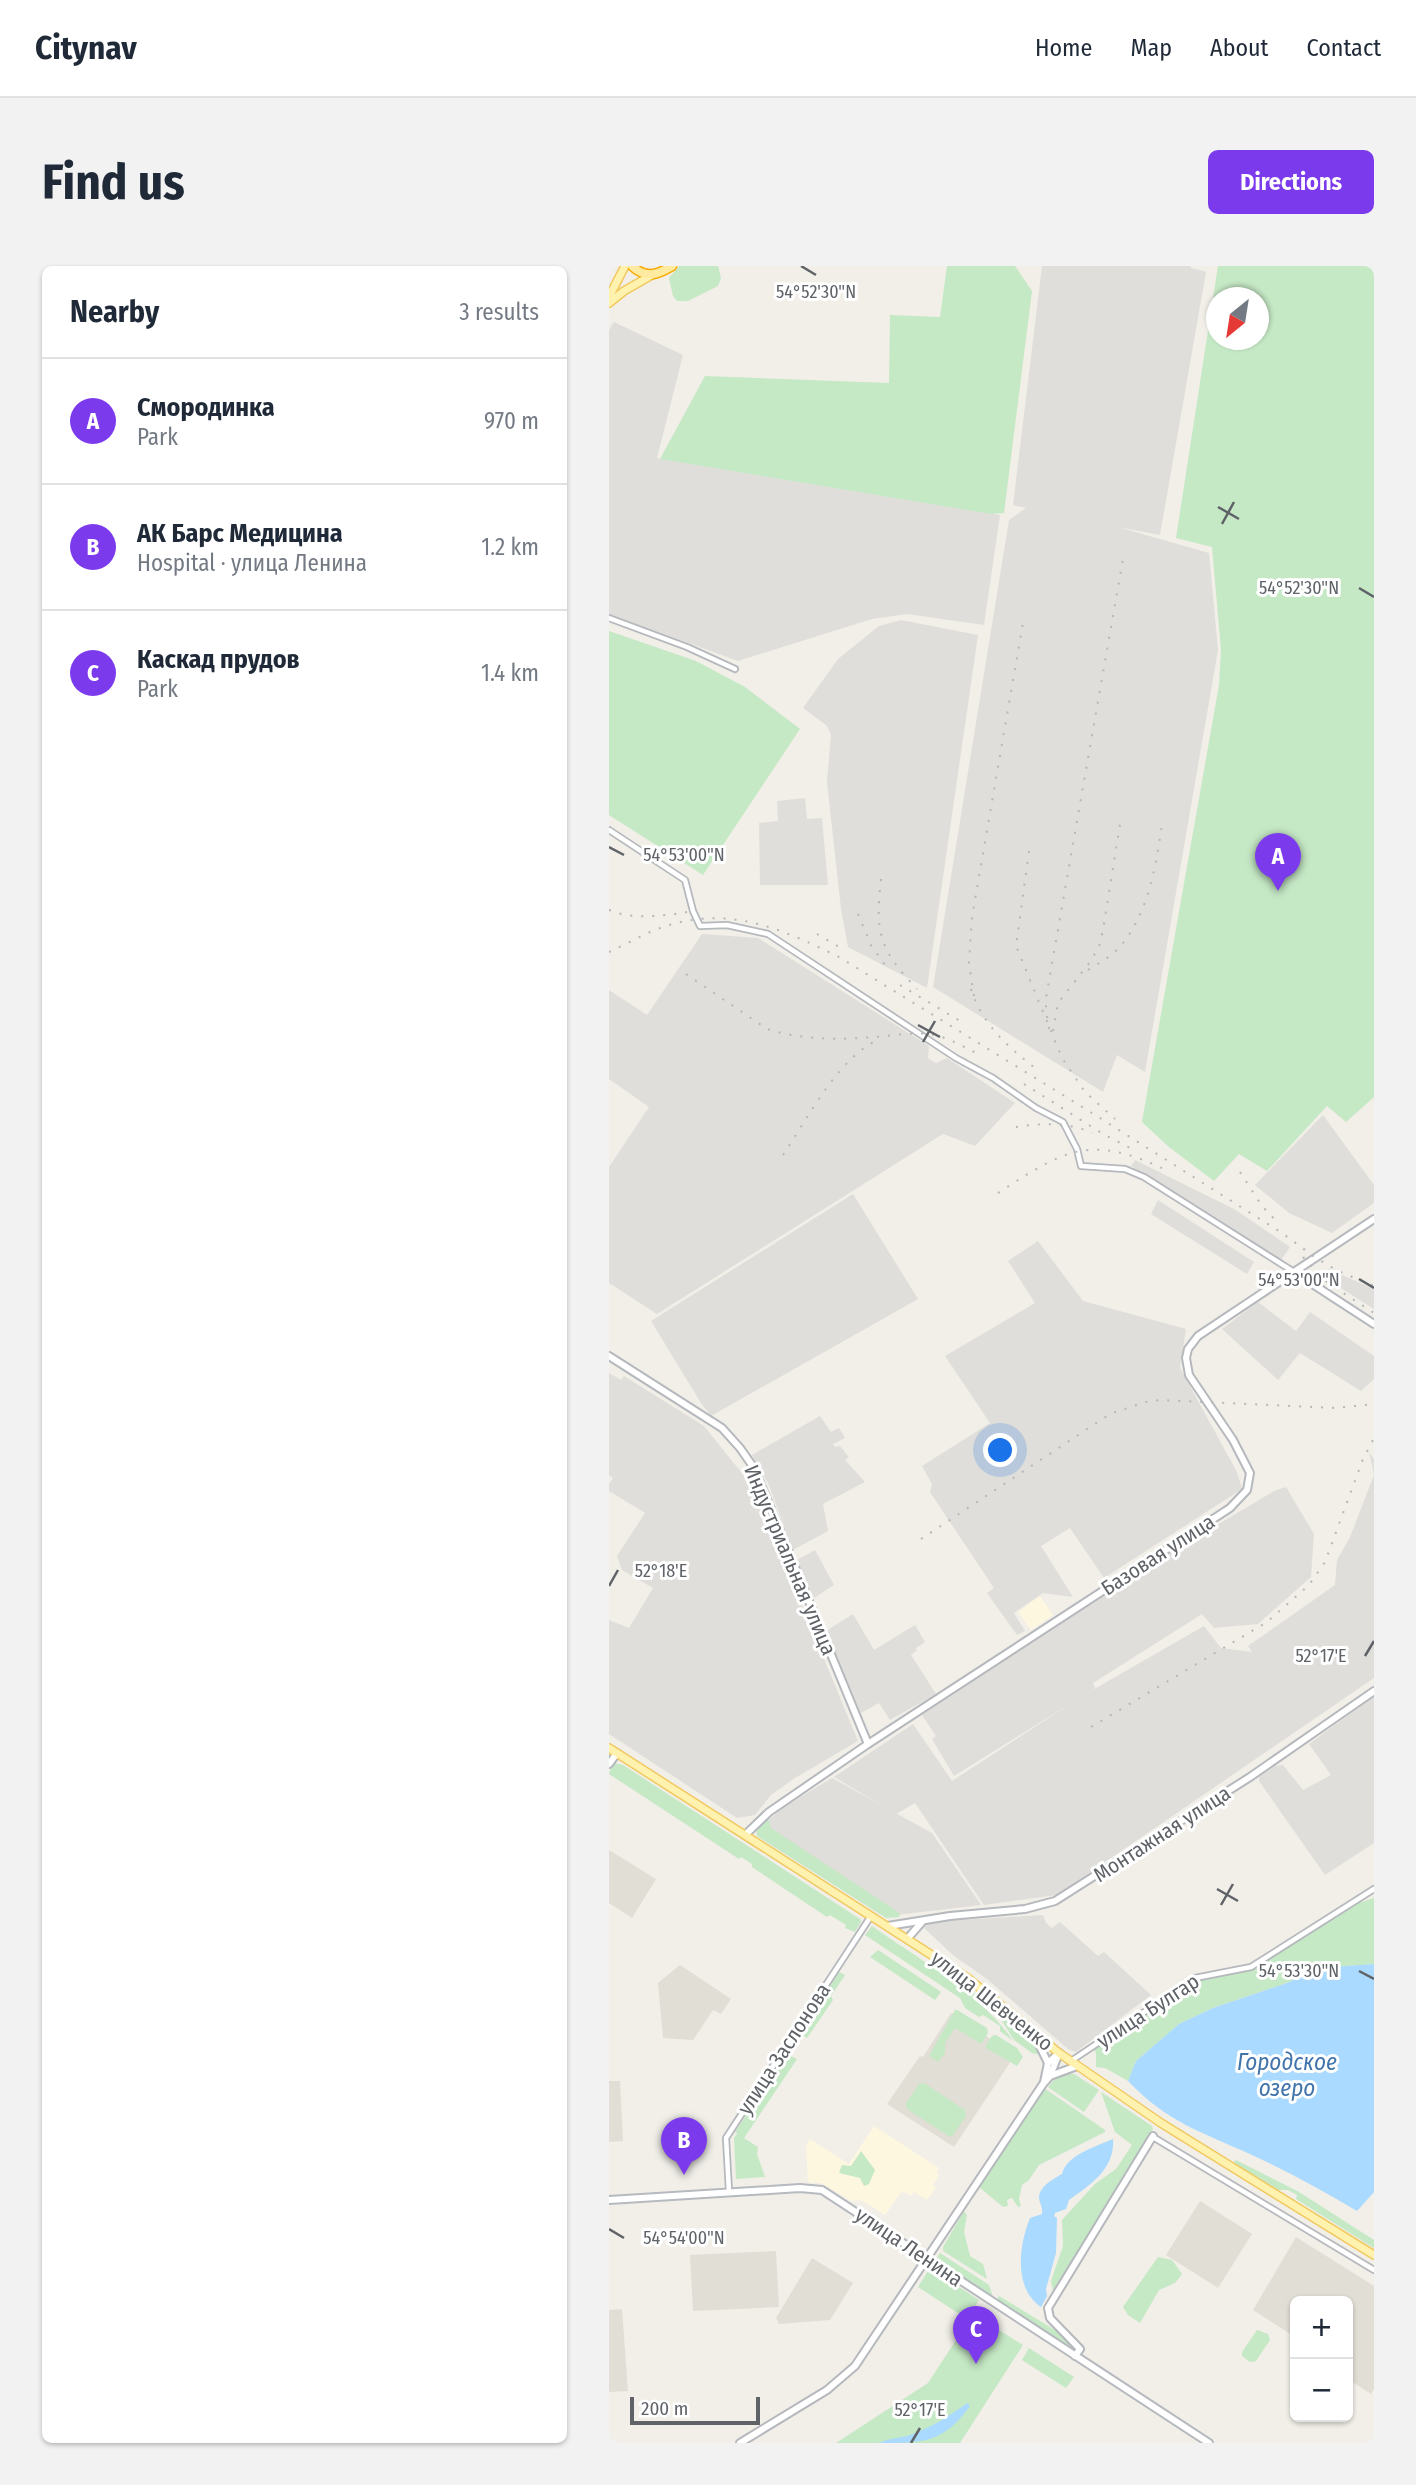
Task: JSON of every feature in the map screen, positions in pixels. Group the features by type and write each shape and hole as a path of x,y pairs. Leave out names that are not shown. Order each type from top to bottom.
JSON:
{"highway":[{"path":"632,266 640,272 652,275 668,267"}],"main road":[{"path":"609,297 625,266"},
{"path":"609,303 652,275"},
{"name":"улица Шевченко","path":"609,1748 977,1984 1073,2064 1215,2158 1374,2255"}],"street":[{"path":"609,618 687,647 735,669"},
{"path":"609,830 685,880 700,926 727,925 768,934 956,1058 1063,1122 1077,1149 1081,1166 1125,1169 1143,1177 1374,1324"},
{"name":"Базовая улица","path":"745,1835 771,1811 868,1744 1242,1498 1247,1490 1249,1471 1233,1440 1189,1375 1186,1358 1188,1349 1198,1336 1374,1219"},
{"name":"Индустриальная улица","path":"609,1356 722,1428 751,1464 868,1744"},
{"name":"Монтажная улица","path":"888,1926 926,1919 1025,1909 1055,1901 1250,1777 1374,1690"},
{"path":"609,1764 617,1753"},
{"name":"улица Булгар","path":"1073,2064 1195,1978 1251,1967 1374,1889"},
{"name":"улица Заслонова","path":"729,2191 726,2138 871,1915"},
{"path":"908,1938 926,1919"},
{"path":"1032,2031 1048,2063"},
{"path":"1051,2076 1059,2053"},
{"path":"1043,2084 1048,2063 1059,2053"},
{"path":"740,2443 827,2390 855,2366 1043,2084 1051,2076 1073,2064"},
{"path":"1076,2356 1080,2349 1050,2318 1048,2308 1153,2137 1374,2270"},
{"name":"улица Ленина","path":"609,2200 816,2188 1209,2443"}],"shaded area":[{"path":"1042,266 1191,266 1206,272 1160,535 1118,527 1209,553 1218,650 1145,1072 1117,1055 1103,1092 933,987 1009,520 1026,508 1013,505"},
{"path":"614,322 683,355 657,458 1000,515 984,625 907,614 872,619 738,661 609,614 609,330"},
{"path":"901,620 978,635 927,988 848,947 841,909 827,782 831,734 826,725 803,708 838,659 879,626"},
{"path":"805,798 807,819 822,818 828,885 760,885 759,823 778,821 777,801"},
{"path":"702,934 758,938 929,1046 928,1058 936,1063 947,1058 1015,1103 975,1146 943,1134 657,1314 609,1283 609,1167 649,1107 609,1079 609,990 647,1015"},
{"path":"1323,1115 1374,1185 1374,1203 1332,1233 1289,1213 1255,1185"},
{"path":"1135,1160 1236,1210 1290,1247 1281,1260 1131,1166"},
{"path":"853,1194 918,1299 711,1416 651,1321"},
{"path":"1158,1200 1254,1262 1247,1274 1151,1214"},
{"path":"1038,1241 1083,1301 1186,1329 1180,1368 1237,1472 1242,1489 1104,1578 1070,1528 1041,1546 1073,1597 1043,1593 1014,1613 1025,1631 1017,1635 987,1593 994,1588 930,1492 932,1484 922,1466 990,1423 945,1356 1035,1303 1008,1261"},
{"path":"1328,1269 1374,1289 1374,1309 1325,1278"},
{"path":"1258,1302 1296,1331 1310,1312 1374,1356 1374,1379 1361,1391 1300,1353 1278,1380 1222,1329"},
{"path":"609,1373 621,1380 624,1376 704,1426 753,1487 858,1741 771,1795 755,1815 737,1818 609,1734 609,1620 629,1628 653,1588 622,1570 617,1556 645,1513 609,1491 613,1478 609,1475"},
{"path":"820,1416 831,1432 839,1428 845,1438 833,1444 835,1447 840,1446 849,1457 845,1460 865,1482 823,1504 828,1531 793,1550 768,1483 752,1455"},
{"path":"1369,1452 1374,1459 1374,1475"},
{"path":"1374,1475 1374,1678 1057,1895 984,1905 915,1803 896,1814 834,1777 913,1724 952,1781 1076,1700 954,1776 932,1739 936,1736 922,1715 1165,1556 1274,1491 1286,1487 1314,1534 1311,1577 1258,1624 1214,1628 1202,1614 1093,1683 1095,1688 1089,1692 1204,1626 1221,1648 1252,1652 1248,1646 1335,1585 1337,1560 1350,1537"},
{"path":"815,1550 834,1585 814,1598 797,1560"},
{"path":"1040,1596 1053,1615 1031,1630 1018,1612"},
{"path":"853,1614 874,1650 915,1625 925,1642 911,1655 936,1694 890,1720 879,1703 861,1713 826,1631"},
{"path":"1374,1696 1374,1843 1325,1875 1259,1781 1259,1777 1275,1766 1283,1765 1303,1790 1331,1775 1309,1744"},
{"path":"832,1778 932,1833 981,1905 896,1915 767,1829 768,1820 787,1805"},
{"path":"609,1850 656,1879 632,1918 609,1903"},
{"path":"1043,1915 1052,1928 1060,1922 1098,1956 1104,1952 1151,1995 1076,2052 1068,2049 987,1979 954,1956 924,1928 929,1922"},
{"path":"680,1965 731,1999 721,2014 713,2010 693,2040 663,2038 658,1983"},
{"path":"951,2013 1015,2055 954,2147 887,2104 920,2056 923,2057"},
{"path":"609,2081 620,2081 623,2141 609,2142"},
{"path":"874,2126 939,2168 939,2176 933,2185 936,2188 927,2200 914,2192 911,2196 902,2191 885,2215 861,2200 851,2201 821,2183 808,2182 806,2145 810,2139 849,2164"},
{"path":"1200,2201 1252,2234 1218,2288 1166,2255"},
{"path":"1296,2237 1374,2286 1374,2389 1371,2394 1353,2382 1353,2296 1290,2296 1290,2334 1253,2310"},
{"path":"776,2251 779,2307 693,2311 690,2255"},
{"path":"812,2258 853,2283 830,2320 779,2324 776,2318"},
{"path":"622,2309 628,2391 609,2392 609,2310"}],"green space":[{"path":"679,266 718,266 721,278 718,286 688,301 677,301 673,296 669,278"},
{"path":"947,266 1015,266 1032,291 1004,513 991,514 660,459 705,376 889,383 890,315 940,317"},
{"path":"1218,266 1374,266 1374,1097 1346,1122 1327,1106 1267,1171 1239,1154 1214,1181 1169,1147 1142,1122 1219,685 1221,650 1212,547 1176,538 1206,344 1206,350 1269,350 1269,287 1215,287"},
{"path":"609,631 696,661 745,687 800,729 703,875 609,815"},
{"path":"613,1763 623,1765 860,1919 855,1932 845,1928 846,1925 830,1915 827,1917 752,1867 752,1864 741,1857 739,1859 609,1774"},
{"path":"768,1818 771,1828 895,1910 900,1914 899,1917 886,1918 757,1836 756,1829"},
{"path":"1374,1898 1374,1964 1317,1968 1287,1983 1213,2008 1179,2024 1136,2061 1128,2081 1105,2068 1096,2067 1096,2053 1093,2048 1200,1978 1250,1969 1352,1905"},
{"path":"872,1926 968,1993 1000,2024 1013,2041 1000,2031 1000,2026 965,2008 960,1998 865,1935"},
{"path":"878,1950 941,1992 935,2000 870,1957"},
{"path":"839,1972 845,1975 831,1996 833,2000 807,2038 800,2033"},
{"path":"944,1972 979,1996 1037,2047 1041,2055 1032,2053 1014,2040 1002,2021 976,1998 939,1973"},
{"path":"955,2010 987,2028 988,2033 981,2044 955,2028 945,2043 945,2053 938,2062 929,2056"},
{"path":"996,2035 1017,2048 1023,2057 1017,2066 986,2048 992,2036"},
{"path":"787,2054 797,2059 744,2138 758,2147 757,2154 765,2177 736,2179 735,2132"},
{"path":"1067,2073 1074,2074 1099,2090 1084,2112 1048,2087"},
{"path":"924,2083 965,2110 966,2116 950,2137 907,2109 906,2103 919,2084"},
{"path":"1044,2088 1105,2132 1039,2165 1022,2185 1019,2199 1021,2206 1018,2207 1012,2198 1007,2200 1008,2206 1003,2207 979,2187"},
{"path":"1101,2092 1153,2129 1053,2291 1051,2281 1063,2246 1062,2220 1095,2184 1116,2169 1132,2145 1115,2132"},
{"path":"861,2151 875,2170 869,2184 864,2186 860,2178 839,2173 842,2165 851,2166"},
{"path":"1236,2160 1299,2192 1374,2240 1374,2248 1296,2199 1297,2195 1288,2190 1277,2190 1233,2164"},
{"path":"964,2211 967,2215 964,2232 970,2256 983,2264 987,2279 943,2251"},
{"path":"940,2253 989,2285 993,2297 935,2261"},
{"path":"1158,2257 1172,2260 1182,2274 1175,2283 1159,2290 1140,2323 1128,2315 1123,2307"},
{"path":"930,2268 979,2300 967,2319 918,2287"},
{"path":"999,2296 1063,2335 1076,2350 1000,2303 997,2300"},
{"path":"973,2314 1023,2345 960,2443 836,2443 928,2383"},
{"path":"1257,2330 1268,2334 1270,2340 1256,2361 1250,2362 1242,2356 1242,2352"},
{"path":"1029,2348 1074,2377 1066,2388 1022,2360"}],"water":[{"name":"Городское озеро","path":"1374,1964 1374,2192 1357,2211 1279,2168 1186,2125 1157,2107 1128,2081 1136,2061 1179,2024 1213,2008 1287,1983 1317,1968"},
{"path":"1113,2139 1110,2159 1100,2175 1069,2200 1066,2209 1055,2213 1056,2253 1046,2289 1047,2296 1041,2307 1026,2289 1021,2265 1023,2241 1030,2218 1042,2214 1040,2194 1048,2183 1062,2174 1076,2156"},
{"path":"967,2403 970,2406 960,2418 941,2434 920,2441 879,2443 923,2430"}],"railway":[{"path":"1049,1029 1046,998 1124,553"},
{"path":"974,996 969,963 972,917 1024,617"},
{"path":"1053,1031 1058,1003 1099,947 1121,818"},
{"path":"1088,970 1107,958 1132,930 1145,902 1154,871 1162,824"},
{"path":"1029,851 1016,946 1062,1058 1085,1092 1115,1119"},
{"path":"881,879 879,913 883,939 895,963 917,989"},
{"path":"609,910 638,916 687,912"},
{"path":"858,914 871,945 885,965"},
{"path":"609,952 663,927 710,918 754,923 796,937 839,957 1092,1113 1282,1233 1316,1258 1338,1271 1374,1286"},
{"path":"817,934 841,948"},
{"path":"686,974 767,1029 780,1033 834,1039 927,1034 945,1038 978,1054"},
{"path":"900,985 960,1021"},
{"path":"971,989 989,1025 1017,1054 1039,1071"},
{"path":"783,1155 838,1073 865,1047 880,1039"},
{"path":"1024,1084 1103,1134 1132,1149"},
{"path":"1016,1127 1055,1124 1092,1133"},
{"path":"998,1193 1042,1166 1079,1151 1118,1152 1168,1171"},
{"path":"1240,1172 1262,1206 1279,1224"},
{"path":"1303,1257 1328,1283 1374,1313"},
{"path":"921,1539 1110,1414 1145,1402 1160,1400 1336,1408 1374,1404"},
{"path":"1091,1727 1267,1622 1309,1585 1325,1562 1363,1459 1374,1438"}],"place":[{"name":"Смородинка","path":"1278,891"},
{"name":"АК Барс Медицина","path":"684,2175"},
{"name":"Каскад прудов","path":"976,2364"}]}
